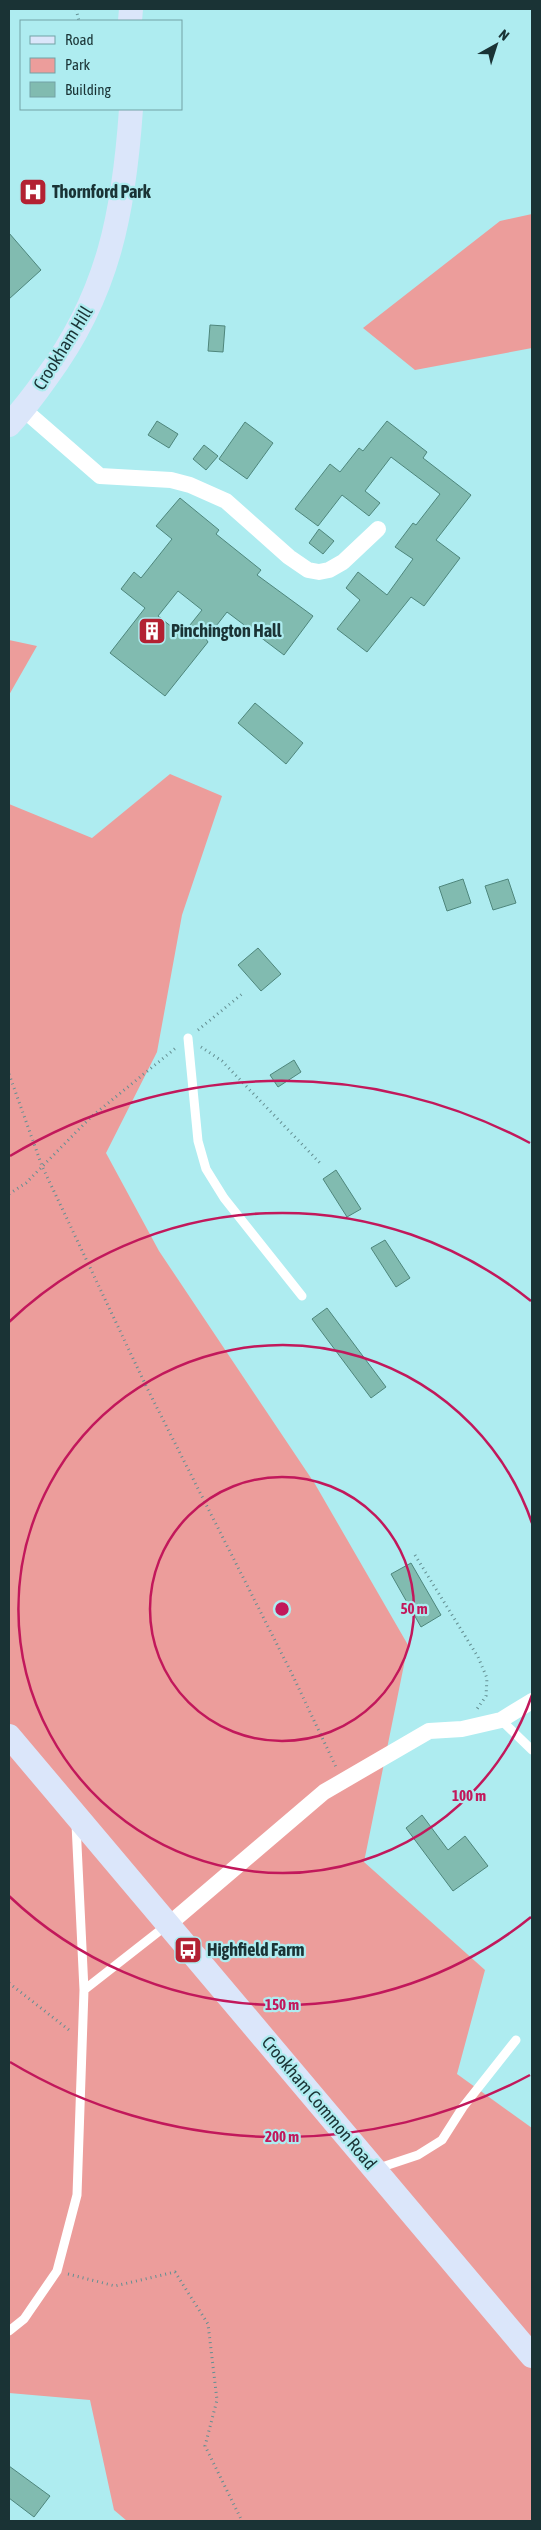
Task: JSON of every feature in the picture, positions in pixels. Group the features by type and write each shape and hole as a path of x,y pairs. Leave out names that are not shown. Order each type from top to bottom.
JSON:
{"street":[{"name":"Crookham Hill","path":"131,110 119,214 107,263 90,308 75,335 16,417 100,476 171,480 226,501 289,557 308,570 319,572 329,570 343,562 378,529"},
{"path":"168,1925 324,1792 430,1732 462,1729 501,1720 532,1701"},
{"name":"Crookham Common Road","path":"9,1736 532,2356"}],"lane":[{"path":"188,1038 198,1141 206,1169 224,1198 302,1296"},
{"path":"501,1720 532,1750"},
{"path":"9,2331 24,2319 57,2271 77,2195 84,1990 76,1815"},
{"path":"84,1990 168,1925"},
{"path":"375,2169 418,2156 442,2140 463,2108 516,2040"}],"path":[{"path":"9,1194 26,1182 91,1117 242,994"},
{"path":"188,1038 222,1061 320,1162"},
{"path":"9,1074 42,1166 147,1388 292,1674 342,1781"},
{"path":"415,1555 478,1656 487,1678 486,1696 462,1729"},
{"path":"9,1983 82,2040"},
{"path":"57,2271 115,2286 175,2272 208,2324 217,2400 204,2446 242,2521"}],"green space":[{"path":"532,214 532,348 415,370 363,328 500,221"},
{"path":"9,640 37,646 9,695"},
{"path":"170,774 222,796 182,915 157,1052 106,1153 159,1251 315,1484 408,1645 364,1862 485,1970 457,2074 532,2128 532,2521 127,2521 114,2510 90,2400 9,2393 9,804 92,838"}],"building":[{"path":"9,233 41,270 9,299"},
{"path":"210,325 225,326 223,352 208,351"},
{"path":"157,421 178,434 169,448 148,435"},
{"path":"387,421 427,452 423,458 471,495 436,540 460,558 424,606 411,597 367,652 337,629 360,600 346,588 358,572 387,595 413,559 395,547 413,523 416,525 440,494 391,457 365,491 380,503 369,516 342,495 318,526 295,509 330,464 340,472 359,448 363,451"},
{"path":"245,422 273,443 247,479 219,459"},
{"path":"204,445 218,456 206,470 193,459"},
{"path":"180,498 219,530 216,534 261,570 257,575 313,616 284,655 227,612 206,639 208,642 165,696 110,653 145,608 121,589 134,572 141,578 172,539 156,526","holes":["178,591 202,610 182,635 158,616"]},
{"path":"319,529 334,541 323,554 309,543"},
{"path":"255,703 303,743 286,764 238,723"},
{"path":"463,879 471,903 447,911 439,887"},
{"path":"508,879 516,903 493,910 485,886"},
{"path":"258,948 281,974 261,991 238,965"},
{"path":"294,1060 301,1072 278,1087 270,1075"},
{"path":"336,1170 361,1209 347,1217 323,1179"},
{"path":"385,1240 410,1278 396,1287 371,1248"},
{"path":"327,1308 386,1387 371,1398 312,1319"},
{"path":"411,1563 441,1615 421,1627 391,1574"},
{"path":"422,1815 448,1850 465,1836 488,1866 453,1891 406,1828"},
{"path":"9,2466 50,2496 34,2517 9,2498"}],"place":[{"name":"Thornford Park","path":"33,192"},
{"name":"Pinchington Hall","path":"152,631"},
{"name":"Highfield Farm","path":"188,1950"}]}
